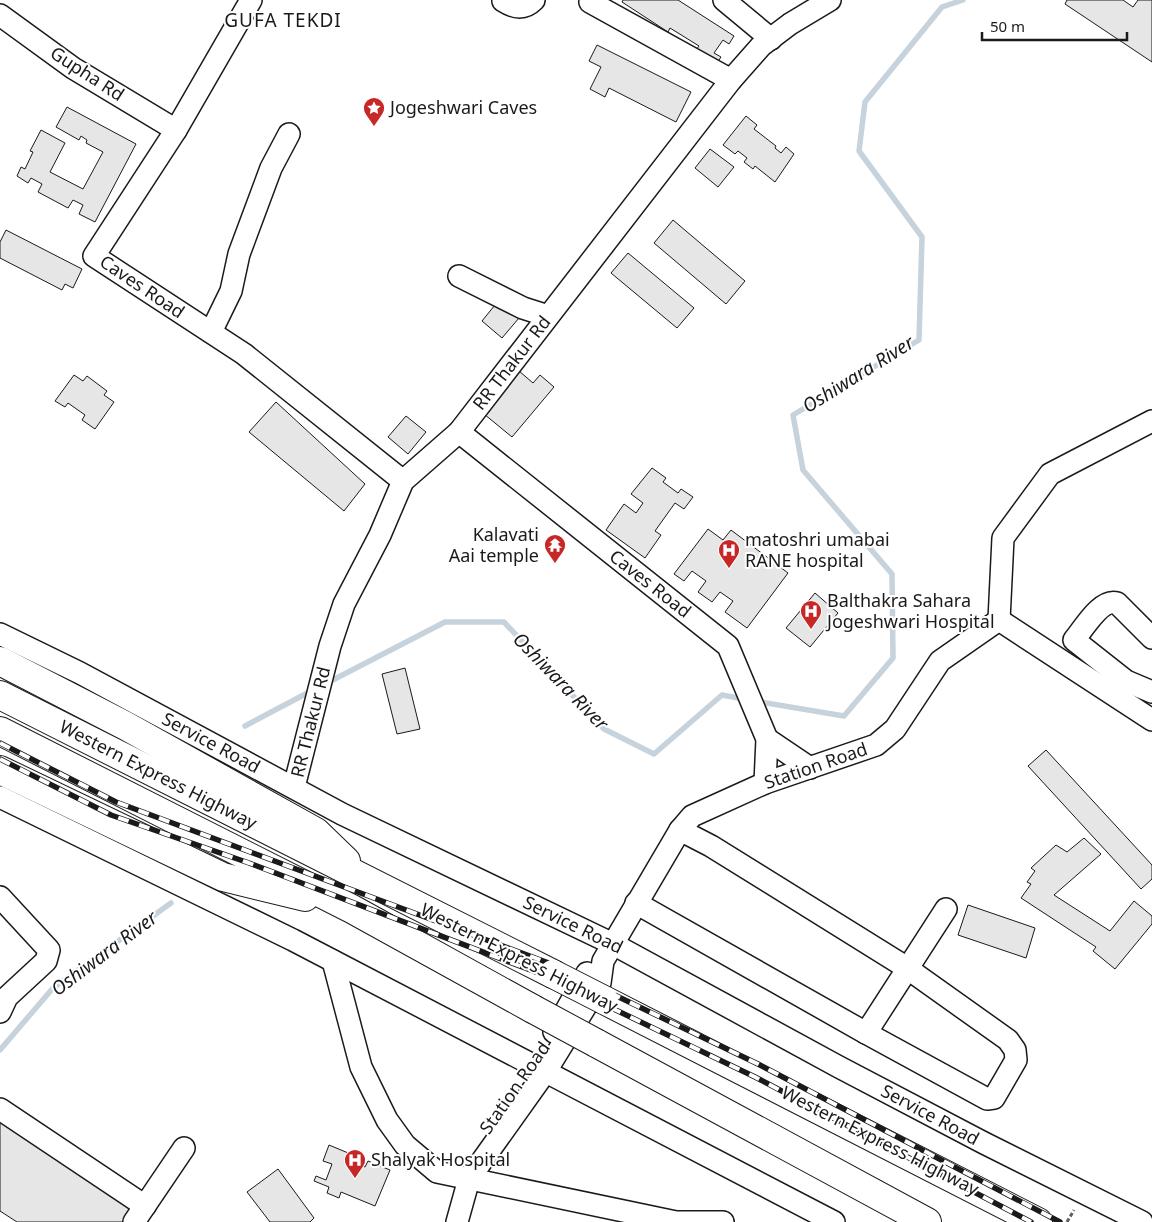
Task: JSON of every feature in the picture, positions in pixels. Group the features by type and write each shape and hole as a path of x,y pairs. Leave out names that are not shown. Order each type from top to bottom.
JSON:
{"highway":[{"path":"0,661 126,726 316,832 366,881"},
{"name":"Western Express Highway","path":"2,695 1038,1222"},
{"name":"Western Express Highway","path":"0,732 352,909 927,1222"},
{"path":"0,770 223,877 352,909"}],"street":[{"name":"Caves Road","path":"250,0 176,130 94,256 244,354 404,481"},
{"path":"503,1 514,8 528,6 534,0"},
{"path":"724,0 770,39"},
{"name":"RR Thakur Rd","path":"294,787 312,724 330,646 344,604 380,535 404,481 459,432 731,80 770,39 830,0"},
{"path":"590,2 731,80"},
{"name":"Gupha Rd","path":"0,15 73,68 176,130"},
{"path":"211,332 231,291 240,254 271,168 289,134"},
{"path":"459,276 523,308 548,316"},
{"path":"1074,640 1126,681 1152,693 1148,718 999,620 1003,538 1050,474 1152,420"},
{"name":"Caves Road","path":"459,432 728,646 767,739 765,783"},
{"path":"1059,659 1104,604 1112,602 1117,603 1152,638"},
{"name":"Station Road","path":"442,1222 461,1177 540,1068 587,973 608,952 680,830 692,816 765,783 876,745 895,729 940,661 999,620"},
{"name":"Service Road","path":"0,634 80,673 342,814 608,952 1142,1222"},
{"path":"767,739 810,768"},
{"path":"0,797 334,962 834,1222"},
{"path":"636,903 987,1099 994,1098 1016,1060 1015,1050 1008,1040 908,969 711,846 680,830"},
{"path":"0,897 49,950 46,961 7,997 0,1012"},
{"path":"866,1033 946,909"},
{"path":"334,962 361,1068 386,1120 406,1145 437,1172 629,1218 676,1222 723,1222"},
{"path":"0,1109 140,1214 184,1148"},
{"name":"Station Road","path":"457,1222 461,1177"}],"building":[{"path":"623,0 678,0 734,36 729,44 723,40 714,53 721,57 717,63 696,50 699,46 670,28 668,32 622,2"},
{"path":"1067,0 1123,0 1133,7 1138,0 1152,0 1152,62 1065,4"},
{"path":"597,45 691,92 676,122 609,88 605,97 590,89 601,67 589,61"},
{"path":"67,107 136,144 95,222 79,214 83,205 73,200 68,208 38,192 42,184 31,178 28,183 17,176 21,167 25,169 33,152 30,151 41,130 65,143 50,172 83,189 103,152 86,143 87,140 81,136 79,140 56,127"},
{"path":"746,116 757,125 754,129 776,146 775,148 781,153 786,147 794,154 775,182 755,166 753,169 744,162 747,158 738,151 735,154 723,145"},
{"path":"710,149 734,167 718,187 695,168"},
{"path":"673,220 745,281 726,304 654,243"},
{"path":"6,230 82,269 73,288 65,284 62,290 0,258 0,242"},
{"path":"628,253 694,308 677,328 611,273"},
{"path":"499,300 519,318 502,338 482,321"},
{"path":"519,371 533,383 540,375 554,387 512,437 484,414"},
{"path":"74,375 83,381 87,376 107,391 104,395 114,402 95,429 82,420 85,415 68,403 65,407 55,401"},
{"path":"276,402 365,484 344,511 249,432"},
{"path":"406,416 426,432 408,454 388,437"},
{"path":"652,468 666,478 663,482 678,493 681,489 693,497 684,509 675,503 655,531 661,535 645,558 606,530 624,504 636,513 643,503 631,494"},
{"path":"708,529 723,540 731,530 788,573 747,628 725,612 733,601 720,592 712,602 698,592 706,581 692,571 684,581 674,574"},
{"path":"815,593 838,613 810,647 786,628"},
{"path":"405,668 420,729 397,734 382,674"},
{"path":"1046,750 1152,865 1152,879 1141,889 1028,766"},
{"path":"1084,838 1101,854 1054,895 1110,931 1134,901 1152,916 1152,924 1115,969 1093,951 1096,947 1021,898 1031,884 1027,882 1035,871 1031,868 1056,845 1067,852"},
{"path":"968,905 1035,928 1026,958 958,935"},
{"path":"0,1118 134,1206 123,1222 17,1222 0,1211"},
{"path":"329,1145 353,1155 350,1161 365,1167 368,1161 390,1170 375,1206 341,1192 339,1198 327,1193 329,1187 314,1181 316,1176 326,1180 332,1164 323,1161"},
{"path":"278,1169 314,1218 310,1222 270,1222 247,1192"}],"waterway":[{"name":"Oshiwara River","path":"755,701 844,716 893,658 892,574 803,470 793,415 919,340 922,237 859,151 865,102 942,7 963,0"},
{"name":"Oshiwara River","path":"327,683 445,622 504,622 604,729 654,754 722,695 744,699"},
{"name":"Oshiwara River","path":"245,726 313,690"},
{"name":"Oshiwara River","path":"0,1050 53,988 171,903"}],"railway":[{"path":"0,743 116,802 546,962 758,1064 1060,1222"},
{"path":"0,759 111,815 249,863 541,974 755,1077 1031,1222"}],"place":[{"name":"Jogeshwari Caves","path":"374,127"},
{"name":"Kalavati Aai temple","path":"555,564"},
{"name":"matoshri umabai RANE hospital","path":"729,569"},
{"name":"Balthakra Sahara Jogeshwari Hospital","path":"811,630"},
{"name":"Shalyak Hospital","path":"355,1179"}],"district":[{"name":"GUFA TEKDI","path":"283,20"}]}
